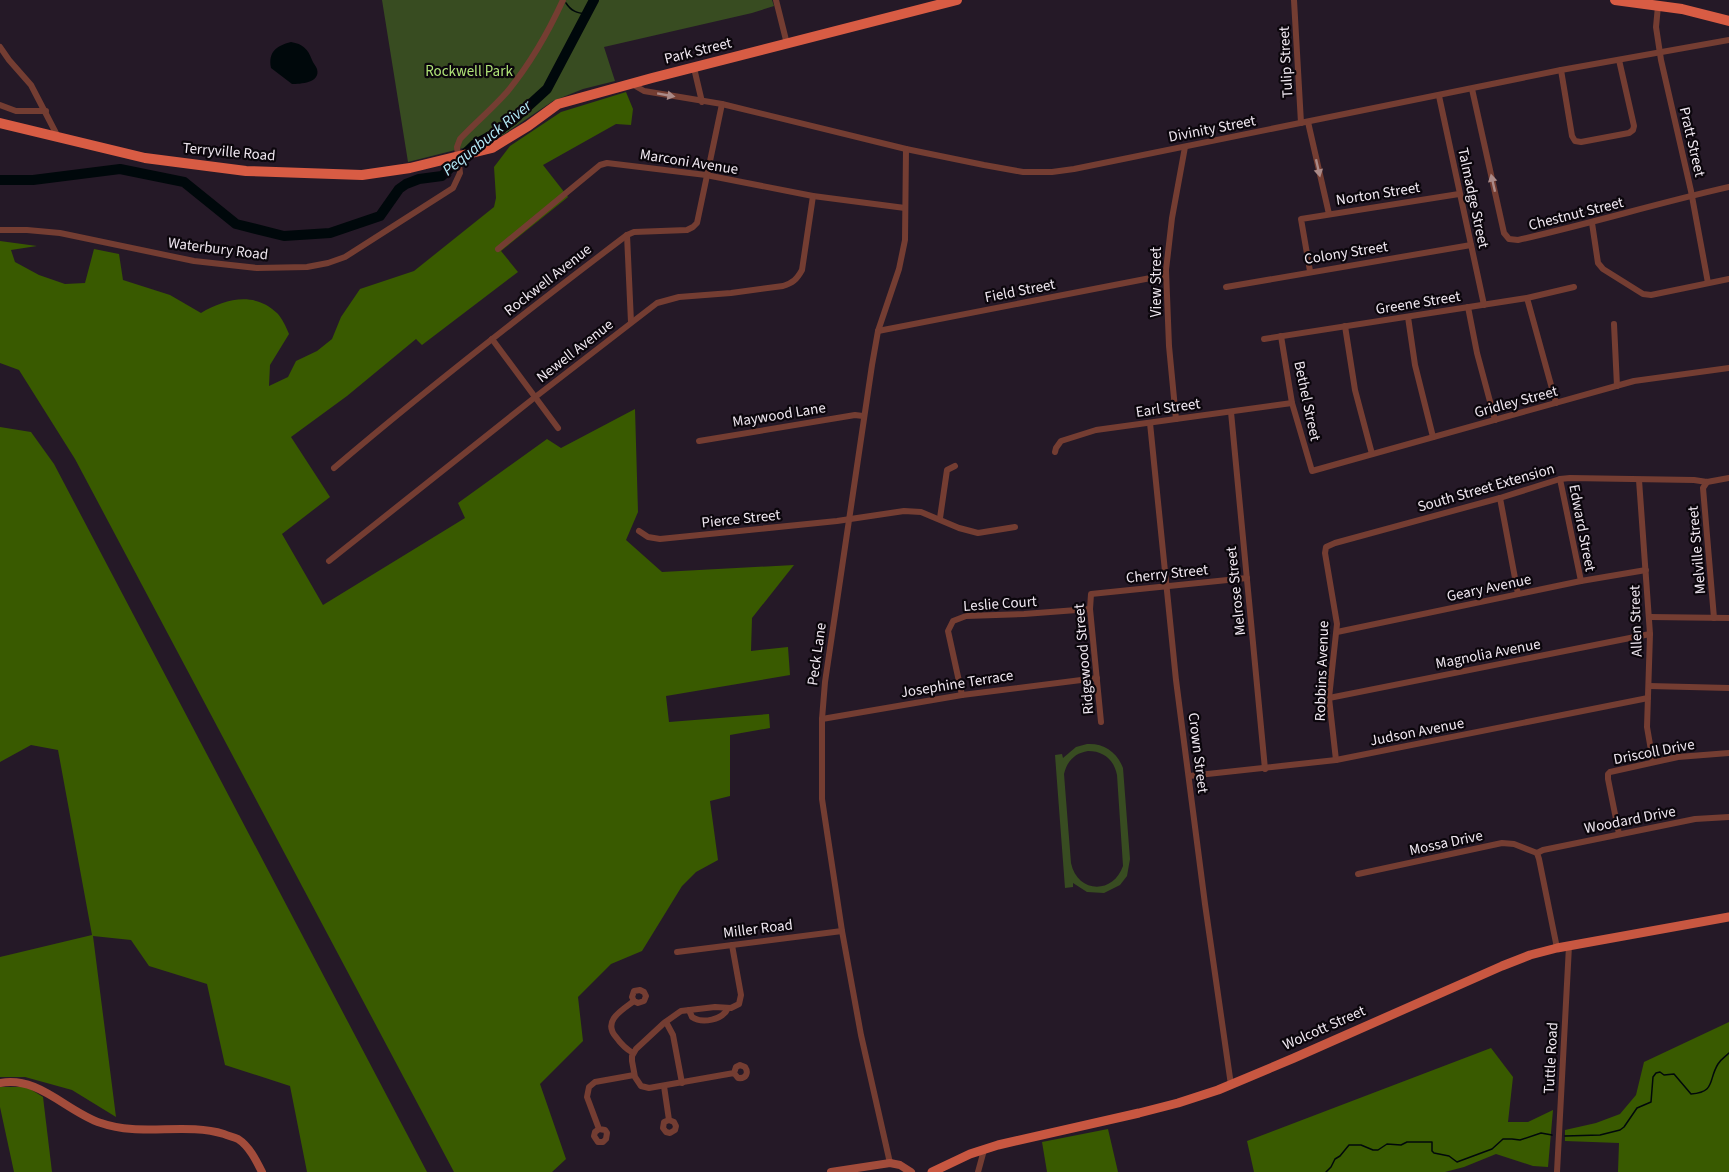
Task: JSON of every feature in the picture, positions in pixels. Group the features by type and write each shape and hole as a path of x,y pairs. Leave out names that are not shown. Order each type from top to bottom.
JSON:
{"highway":[{"name":"Park Street","path":"457,156 492,148 558,104 957,0"},
{"path":"1616,0 1700,13 1729,21"},
{"name":"Terryville Road","path":"0,123 146,158 246,171 362,175 410,168 457,156"}],"main road":[{"name":"Wolcott Street","path":"932,1172 1013,1140 1170,1105 1231,1085 1503,966 1557,948 1729,917"},
{"path":"0,1083 7,1081 29,1084 101,1124 123,1128 209,1129 237,1138 255,1157 262,1172"},
{"path":"831,1172 890,1163 900,1165 911,1172"}],"street":[{"path":"457,156 460,139 506,93 529,64 550,30 563,0"},
{"path":"776,0 787,44"},
{"name":"Tulip Street","path":"1294,0 1304,123 1329,214"},
{"name":"Pratt Street","path":"1658,6 1656,21 1660,52 1692,195 1708,283"},
{"name":"Divinity Street","path":"632,84 644,91 722,104 906,149 1023,172 1052,172 1074,170 1561,70 1728,40"},
{"path":"0,46 31,85 58,137"},
{"path":"1561,70 1572,136 1575,141 1581,142 1629,133 1633,130 1619,60"},
{"path":"694,68 702,102"},
{"name":"Chestnut Street","path":"1472,89 1504,233 1509,239 1518,240 1592,223 1729,187"},
{"name":"Talmadge Street","path":"1439,96 1484,305"},
{"path":"631,322 627,235 634,232 687,230 697,223 722,104"},
{"path":"0,105 16,111 46,111"},
{"name":"View Street","path":"1176,419 1169,346 1166,275 1170,226 1185,147"},
{"name":"Peck Lane","path":"890,1163 862,1038 842,931 822,799 822,719 825,682 863,416 878,331 899,269 905,240 906,149"},
{"name":"Waterbury Road","path":"0,230 60,233 194,261 257,268 317,266 345,257 453,188 460,173 457,156"},
{"name":"Marconi Avenue","path":"498,249 600,165 614,163 706,176 813,196 905,208"},
{"name":"Norton Street","path":"1310,272 1301,219 1459,194"},
{"name":"Newell Avenue","path":"328,561 657,303 679,297 731,293 791,284 802,270 813,196"},
{"path":"1592,223 1599,263 1603,269 1643,294 1651,295 1729,279"},
{"name":"Rockwell Avenue","path":"334,468 492,339 627,235"},
{"name":"Colony Street","path":"1226,286 1471,245"},
{"name":"Field Street","path":"878,331 1166,275"},
{"name":"Greene Street","path":"1264,339 1484,305 1574,286"},
{"path":"1527,297 1556,403"},
{"path":"1468,307 1476,353 1495,420"},
{"path":"1408,317 1415,365 1433,437"},
{"path":"1614,324 1617,386"},
{"path":"1345,326 1354,390 1372,454"},
{"name":"Bethel Street","path":"1281,336 1292,404 1312,471"},
{"path":"492,339 558,428"},
{"name":"Gridley Street","path":"1312,471 1617,386 1729,368"},
{"name":"Earl Street","path":"1055,452 1058,444 1073,436 1096,430 1292,404"},
{"name":"Melrose Street","path":"1231,412 1265,769"},
{"name":"Maywood Lane","path":"699,441 855,415 863,416"},
{"name":"Crown Street","path":"1150,423 1173,654 1231,1085"},
{"path":"940,518 947,470 955,466"},
{"name":"South Street Extension","path":"1326,547 1560,479 1707,482 1729,478"},
{"name":"Edward Street","path":"1560,479 1581,581"},
{"name":"Allen Street","path":"1639,480 1650,617 1648,736 1653,762"},
{"name":"Melville Street","path":"1707,482 1703,488 1714,618"},
{"path":"1500,498 1518,594"},
{"name":"Pierce Street","path":"639,531 648,537 660,539 848,520 904,511 921,512 940,518 959,528 978,533 1015,527"},
{"name":"Robbins Avenue","path":"1326,547 1324,553 1336,614 1337,632 1329,698 1336,760"},
{"name":"Geary Avenue","path":"1337,632 1581,581 1646,570"},
{"name":"Cherry Street","path":"1091,594 1246,578"},
{"name":"Ridgewood Street","path":"1091,594 1090,609 1101,722"},
{"name":"Leslie Court","path":"962,695 948,631 953,621 966,616 1090,609"},
{"path":"1650,617 1729,618"},
{"name":"Magnolia Avenue","path":"1329,698 1650,634"},
{"name":"Josephine Terrace","path":"822,719 962,695 1097,678"},
{"path":"1649,686 1729,688"},
{"name":"Judson Avenue","path":"1189,776 1336,760 1648,698"},
{"name":"Driscoll Drive","path":"1618,834 1608,774 1614,770 1678,757 1729,753"},
{"name":"Woodard Drive","path":"1536,853 1695,819 1729,817"},
{"name":"Mossa Drive","path":"1358,874 1502,843 1514,844 1536,853"},
{"path":"1536,853 1557,948"},
{"name":"Miller Road","path":"677,952 842,931"},
{"path":"732,945 741,997 738,1005 728,1008 715,1007 681,1011 636,1049 632,1061 637,1082 651,1089 734,1073"},
{"name":"Tuttle Road","path":"1557,1172 1569,946"},
{"path":"633,1053 625,1048 613,1034 610,1026 613,1018 634,1000"},
{"path":"689,1010 692,1017 700,1020 720,1017 726,1013 728,1008"},
{"path":"666,1022 673,1035 682,1083"},
{"path":"599,1129 587,1097 589,1087 595,1082 634,1075"},
{"path":"664,1086 669,1120"},
{"path":"978,1172 984,1150"}],"green space":[{"name":"Rockwell Park","path":"382,0 772,0 774,6 604,47 615,81 583,89 553,101 503,135 483,143 408,162"},
{"path":"626,92 633,109 631,125 616,124 543,165 568,197 501,251 518,272 422,345 416,339 347,396 291,437 330,497 282,534 323,605 465,518 458,503 547,439 561,448 635,409 638,512 626,540 662,572 794,565 752,618 751,651 788,647 790,675 666,696 669,722 769,714 770,728 730,735 730,796 710,801 718,860 696,872 682,886 642,951 611,964 578,997 583,1041 540,1084 566,1159 552,1172 454,1172 75,459 19,370 0,363 0,241 37,246 11,250 15,262 39,275 65,284 85,283 94,249 119,254 123,280 170,295 201,313 220,304 239,300 259,302 268,306 279,315 289,334 270,365 269,386 288,377 296,361 317,351 332,339 341,317 360,289 414,271 494,207 496,198 494,167 510,146 561,112"},
{"path":"0,427 31,432 54,464 427,1172 307,1172 290,1086 225,1065 207,984 149,966 131,940 93,936 116,1117 72,1090 25,1077 0,1077 0,957 92,935 58,750 31,745 0,762"},
{"path":"1093,744 1104,747 1117,757 1123,768 1130,859 1127,876 1120,885 1104,893 1087,892 1073,883 1073,887 1065,888 1055,755 1062,754 1063,758 1076,747","holes":["1088,751 1107,757 1117,775 1123,866 1112,882 1096,887 1080,880 1071,863 1064,774 1067,765 1075,756"]},
{"path":"1729,1022 1729,1172 1618,1172 1619,1143 1565,1141 1565,1130 1596,1123 1620,1114 1636,1095 1644,1062"},
{"path":"1491,1048 1513,1077 1508,1122 1528,1122 1553,1110 1548,1167 1533,1166 1496,1154 1445,1172 1254,1172 1247,1141"},
{"path":"0,1087 27,1087 43,1097 52,1172 14,1172 0,1107"},
{"path":"1108,1129 1118,1172 1047,1172 1042,1142"}],"shaded area":[{"path":"291,42 299,44 309,53 317,69 313,80 292,84 271,68 270,62 274,51"}],"waterway":[{"name":"Pequabuck River","path":"0,180 33,180 120,169 184,182 236,224 284,236 330,233 380,216 399,189 419,179 442,176 474,145 513,120 547,89 594,0"},
{"path":"566,3 574,11 586,14"},
{"path":"1565,1136 1600,1135 1620,1130 1637,1108 1651,1102 1653,1077 1656,1073 1674,1074 1691,1094 1704,1091 1708,1088 1718,1064 1729,1053"},
{"path":"1326,1172 1349,1145 1361,1145 1378,1150 1387,1144 1432,1142 1434,1153 1449,1156 1457,1162 1492,1149 1503,1139 1520,1140 1541,1133 1552,1135"}]}
